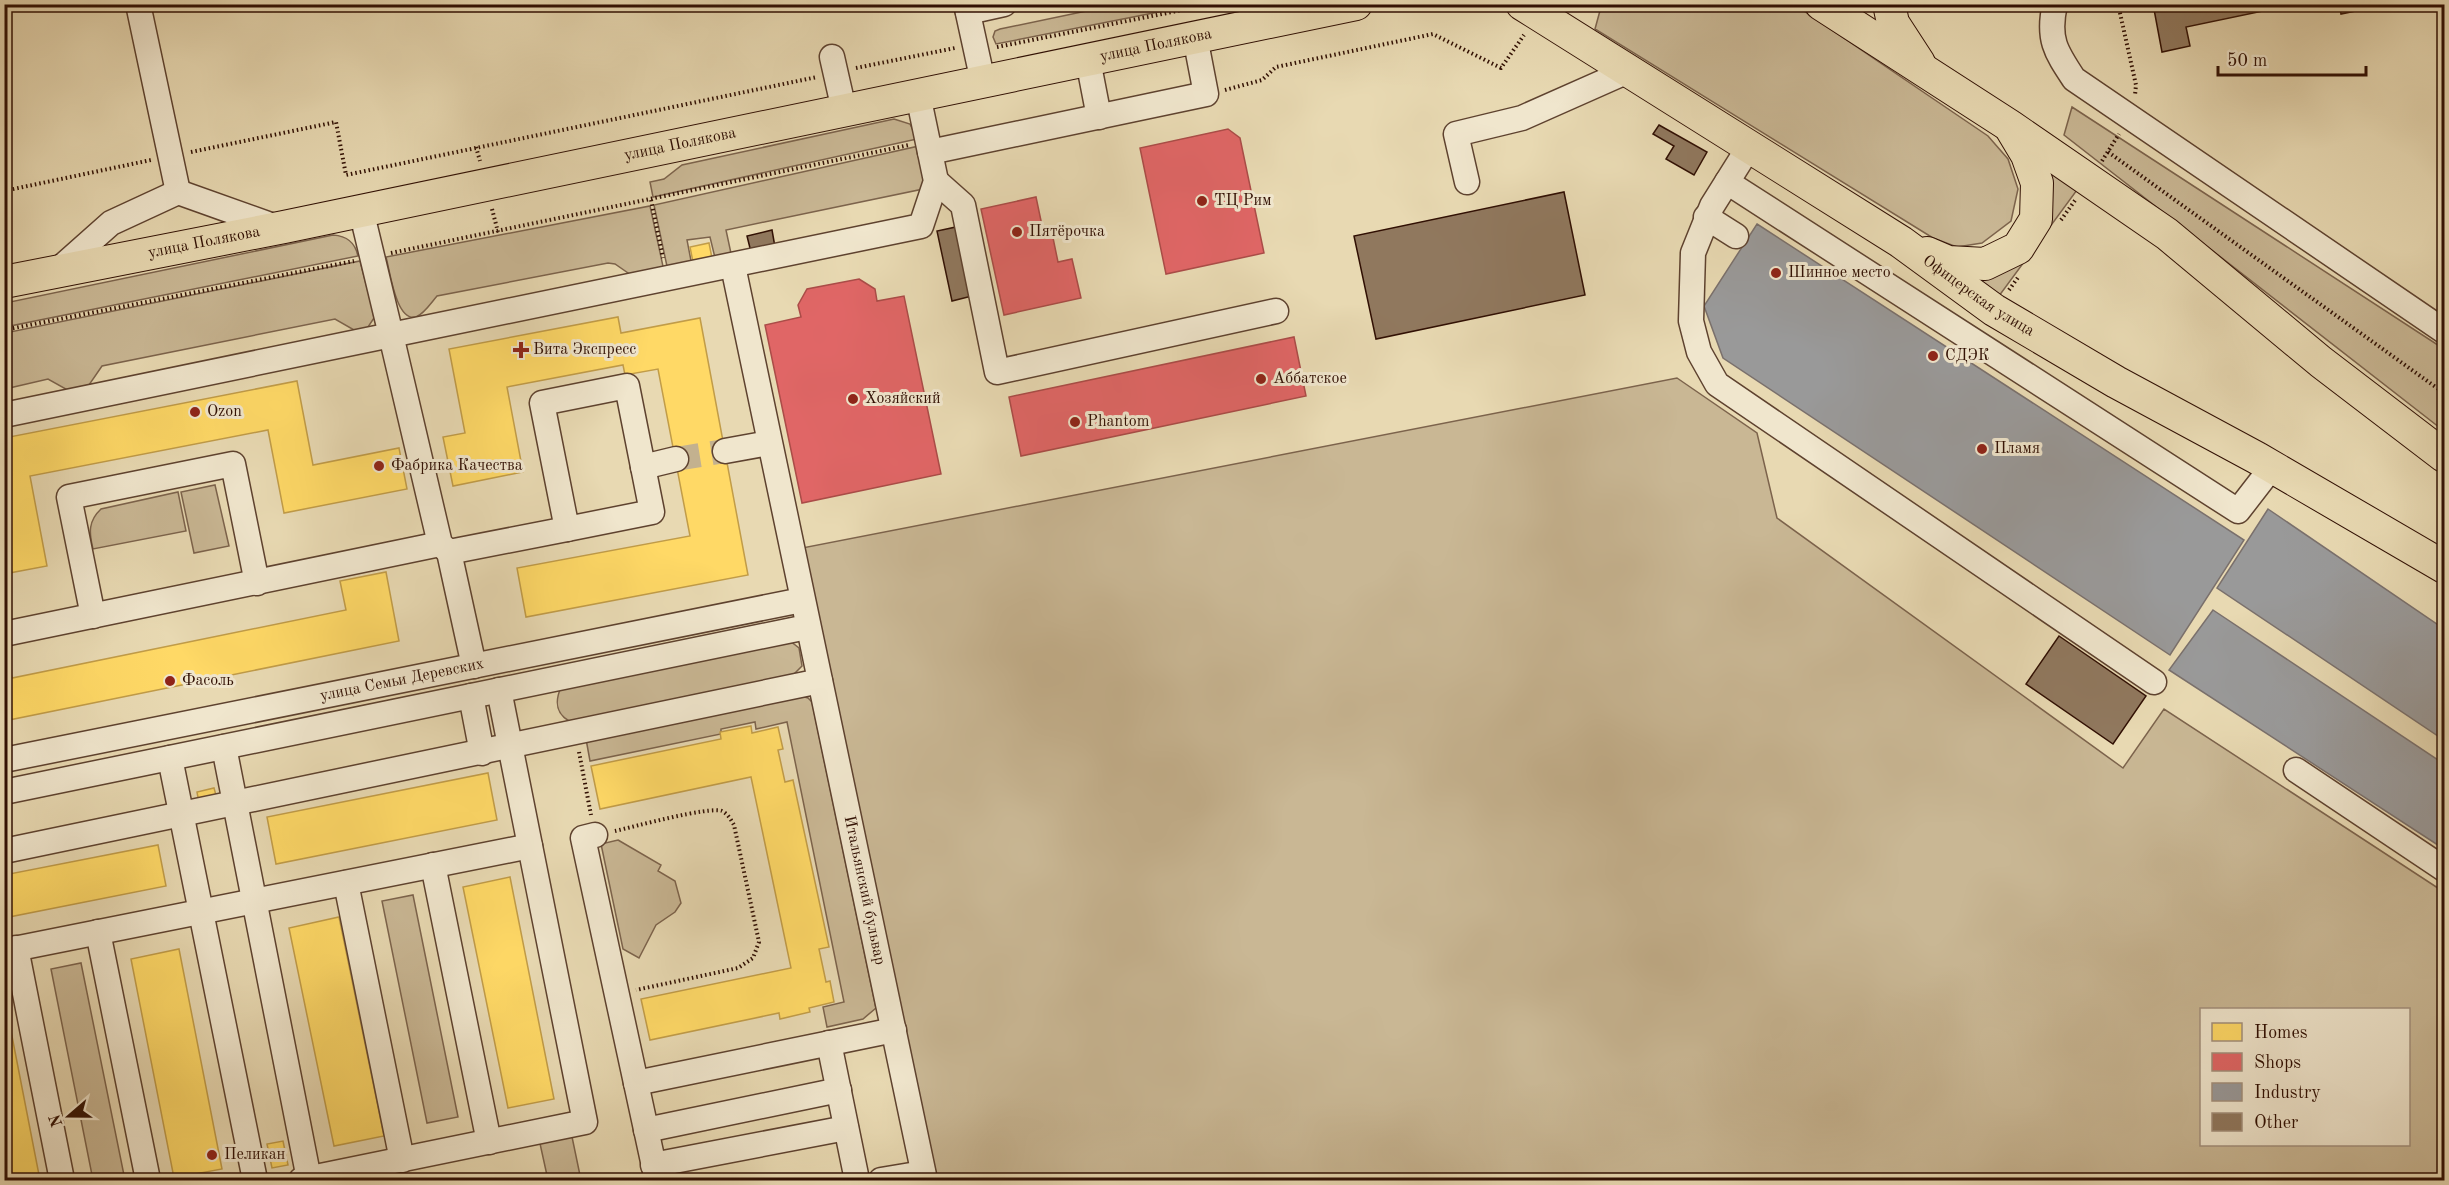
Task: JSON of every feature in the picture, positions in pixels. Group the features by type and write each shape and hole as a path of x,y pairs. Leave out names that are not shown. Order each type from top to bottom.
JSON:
{"main road":[{"name":"улица Полякова","path":"4,282 279,228 983,82 1318,9 1356,4"},
{"name":"Офицерская улица","path":"1522,4 1901,242 1994,310 2116,382 2443,563"},
{"path":"1821,4 2010,126 2167,234 2321,362 2445,456"},
{"path":"1889,4 1893,23 1926,73"},
{"path":"1901,242 1948,262 1984,264 2018,248 2036,219 2037,183 2027,155 2010,126"}],"street":[{"path":"138,4 178,192"},
{"path":"983,82 967,8 1004,4"},
{"path":"2055,4 2051,19 2055,49 2074,79 2445,331"},
{"path":"928,147 1100,117 1206,94 1195,37"},
{"path":"1088,60 1100,117"},
{"path":"834,65 844,110"},
{"path":"1467,182 1456,134 1522,118 1628,71"},
{"path":"4,415 921,226 936,181 918,95"},
{"path":"1749,147 1706,217 1693,253 1691,321 1699,352 1717,384 2154,682"},
{"path":"936,181 963,205 997,372 1276,311"},
{"path":"1727,182 2238,511 2272,467"},
{"path":"57,271 111,223 178,192 279,228"},
{"path":"361,210 474,666"},
{"path":"1706,217 1736,236"},
{"name":"Итальянский бульвар","path":"733,266 801,600 924,1177"},
{"path":"4,634 257,583 444,548 567,529 652,512 627,386 542,403 567,529"},
{"path":"725,451 770,443"},
{"path":"643,467 676,459"},
{"path":"93,616 69,497 116,487 233,464 257,583"},
{"name":"улица Семьи Деревских","path":"4,760 801,600"},
{"path":"4,792 807,627"},
{"path":"4,851 820,681"},
{"path":"224,747 255,901 305,1180 585,1122 500,690"},
{"path":"471,696 482,753"},
{"path":"170,758 255,1180"},
{"path":"2296,770 2445,870"},
{"path":"595,835 583,838 655,1173 846,1128"},
{"path":"62,1180 10,950 530,846"},
{"path":"434,865 489,1142"},
{"path":"346,883 402,1160"},
{"path":"98,932 148,1180"},
{"path":"636,1083 894,1030"},
{"path":"829,1043 858,1180"},
{"path":"646,1130 839,1090"},
{"path":"881,1180 924,1177"}],"path":[{"path":"346,175 834,65 959,47 976,51 1212,4"},
{"path":"1206,94 1262,81 1276,68 1433,34 1501,68"},
{"path":"4,330 651,200 928,147"},
{"path":"2108,152 2445,393"},
{"path":"651,200 668,279"},
{"path":"578,750 595,835 707,811 723,811 729,817 734,825 759,942 753,958 738,968 617,994"}],"shaded area":[{"path":"1115,5 1194,5 996,44 993,37 995,31 1000,29"},
{"path":"1612,5 1795,5 1988,136 2008,159 2018,189 2011,221 1982,243 1957,247 1933,238 1595,29 1601,7"},
{"path":"2072,107 2444,349 2444,431 2064,135"},
{"path":"894,119 910,124 917,139 653,197 650,182 664,179 682,165"},
{"path":"919,146 926,176 923,189 726,230 732,258 716,262 710,237 687,240 692,266 668,271 654,205"},
{"path":"2052,173 2077,190 1999,296 1968,275 2046,201"},
{"path":"650,206 664,271 631,275 615,264 608,263 437,296 425,311 416,317 403,312 395,294 386,257"},
{"path":"333,235 350,241 358,256 5,327 5,303"},
{"path":"360,261 374,318 366,330 354,330 335,319 102,366 89,385 71,392 48,379 5,389 5,333"},
{"path":"1677,378 1757,433 1777,518 2123,768 2164,709 2444,892 2444,1180 936,1180 802,548"},
{"path":"215,485 229,546 194,553 181,492"},
{"path":"178,492 186,531 93,549 92,523 101,509"},
{"path":"790,641 799,648 802,666 790,678 569,721 559,710 558,697 561,687"},
{"path":"798,695 812,702 876,1008 863,1019 827,1027 823,1007 844,1002 787,722 756,729 755,722 721,729 721,734 590,761 586,739"},
{"path":"618,840 661,865 658,871 675,881 681,903 675,912 656,925 639,958 623,949 601,844"},
{"path":"413,895 458,1117 427,1123 382,901"},
{"path":"81,963 125,1180 93,1180 51,969"},
{"path":"571,1132 581,1180 548,1180 539,1139"}],"building: Homes":[{"path":"709,243 712,258 693,262 690,247"},
{"path":"618,317 621,333 700,318 748,575 526,617 517,568 690,536 658,369 625,375 623,365 507,387 523,472 453,486 443,437 465,433 449,349"},
{"path":"297,381 313,465 399,448 407,489 284,513 268,430 30,476 47,566 4,574 4,438"},
{"path":"386,572 399,641 4,721 4,654 7,653 12,678 346,610 340,581"},
{"path":"751,726 752,733 778,727 783,749 778,750 785,782 793,780 829,947 819,949 826,982 830,981 834,1002 809,1008 810,1012 780,1019 779,1013 650,1040 641,999 791,968 751,777 600,809 591,766 721,739 720,732"},
{"path":"488,773 497,820 276,864 267,817"},
{"path":"214,788 217,799 199,803 197,792"},
{"path":"158,845 166,886 4,918 4,875"},
{"path":"510,877 554,1099 508,1108 463,887"},
{"path":"339,917 384,1136 334,1146 289,928"},
{"path":"179,949 222,1169 174,1178 131,959"},
{"path":"4,995 18,1067 40,1180 4,1180"},
{"path":"283,1141 288,1165 272,1168 267,1144"}],"building: Shops":[{"name":"ТЦ Рим","path":"1228,129 1240,138 1264,253 1166,274 1140,148"},
{"path":"1036,197 1044,235 1052,233 1058,262 1072,259 1081,298 1004,315 981,209"},
{"name":"Хозяйский","path":"859,279 875,289 877,301 904,296 941,474 802,503 765,325 801,317 798,305 807,289"},
{"path":"1294,337 1306,396 1021,456 1009,397"}],"building: Industry":[{"name":"Пламя","path":"1757,224 2244,540 2170,655 1723,358 1704,306"},
{"path":"2268,509 2444,629 2442,669 2444,671 2444,740 2217,588"},
{"path":"2213,610 2444,764 2444,849 2169,670"}],"building: Other":[{"path":"2153,4 2296,4 2186,27 2190,46 2162,52"},
{"path":"2339,4 2389,4 2341,14"},
{"path":"1659,125 1707,152 1694,175 1666,159 1674,146 1653,134"},
{"path":"1564,192 1585,295 1376,339 1354,236"},
{"path":"956,227 972,296 952,301 937,231"},
{"path":"772,230 775,247 751,252 747,236"},
{"path":"2059,636 2146,696 2113,744 2026,684"}],"tunnel":[{"path":"676,459 725,451"}],"place":[{"name":"ТЦ Рим","path":"1202,201"},
{"name":"Пятёрочка","path":"1017,232"},
{"name":"Шинное место","path":"1776,273"},
{"name":"Вита Экспресс","path":"521,350"},
{"name":"СДЭК","path":"1933,356"},
{"name":"Аббатское","path":"1261,379"},
{"name":"Хозяйский","path":"853,399"},
{"name":"Ozon","path":"195,412"},
{"name":"Phantom","path":"1075,422"},
{"name":"Пламя","path":"1982,449"},
{"name":"Фабрика Качества","path":"379,466"},
{"name":"Фасоль","path":"170,681"},
{"name":"Пеликан","path":"212,1155"}]}
